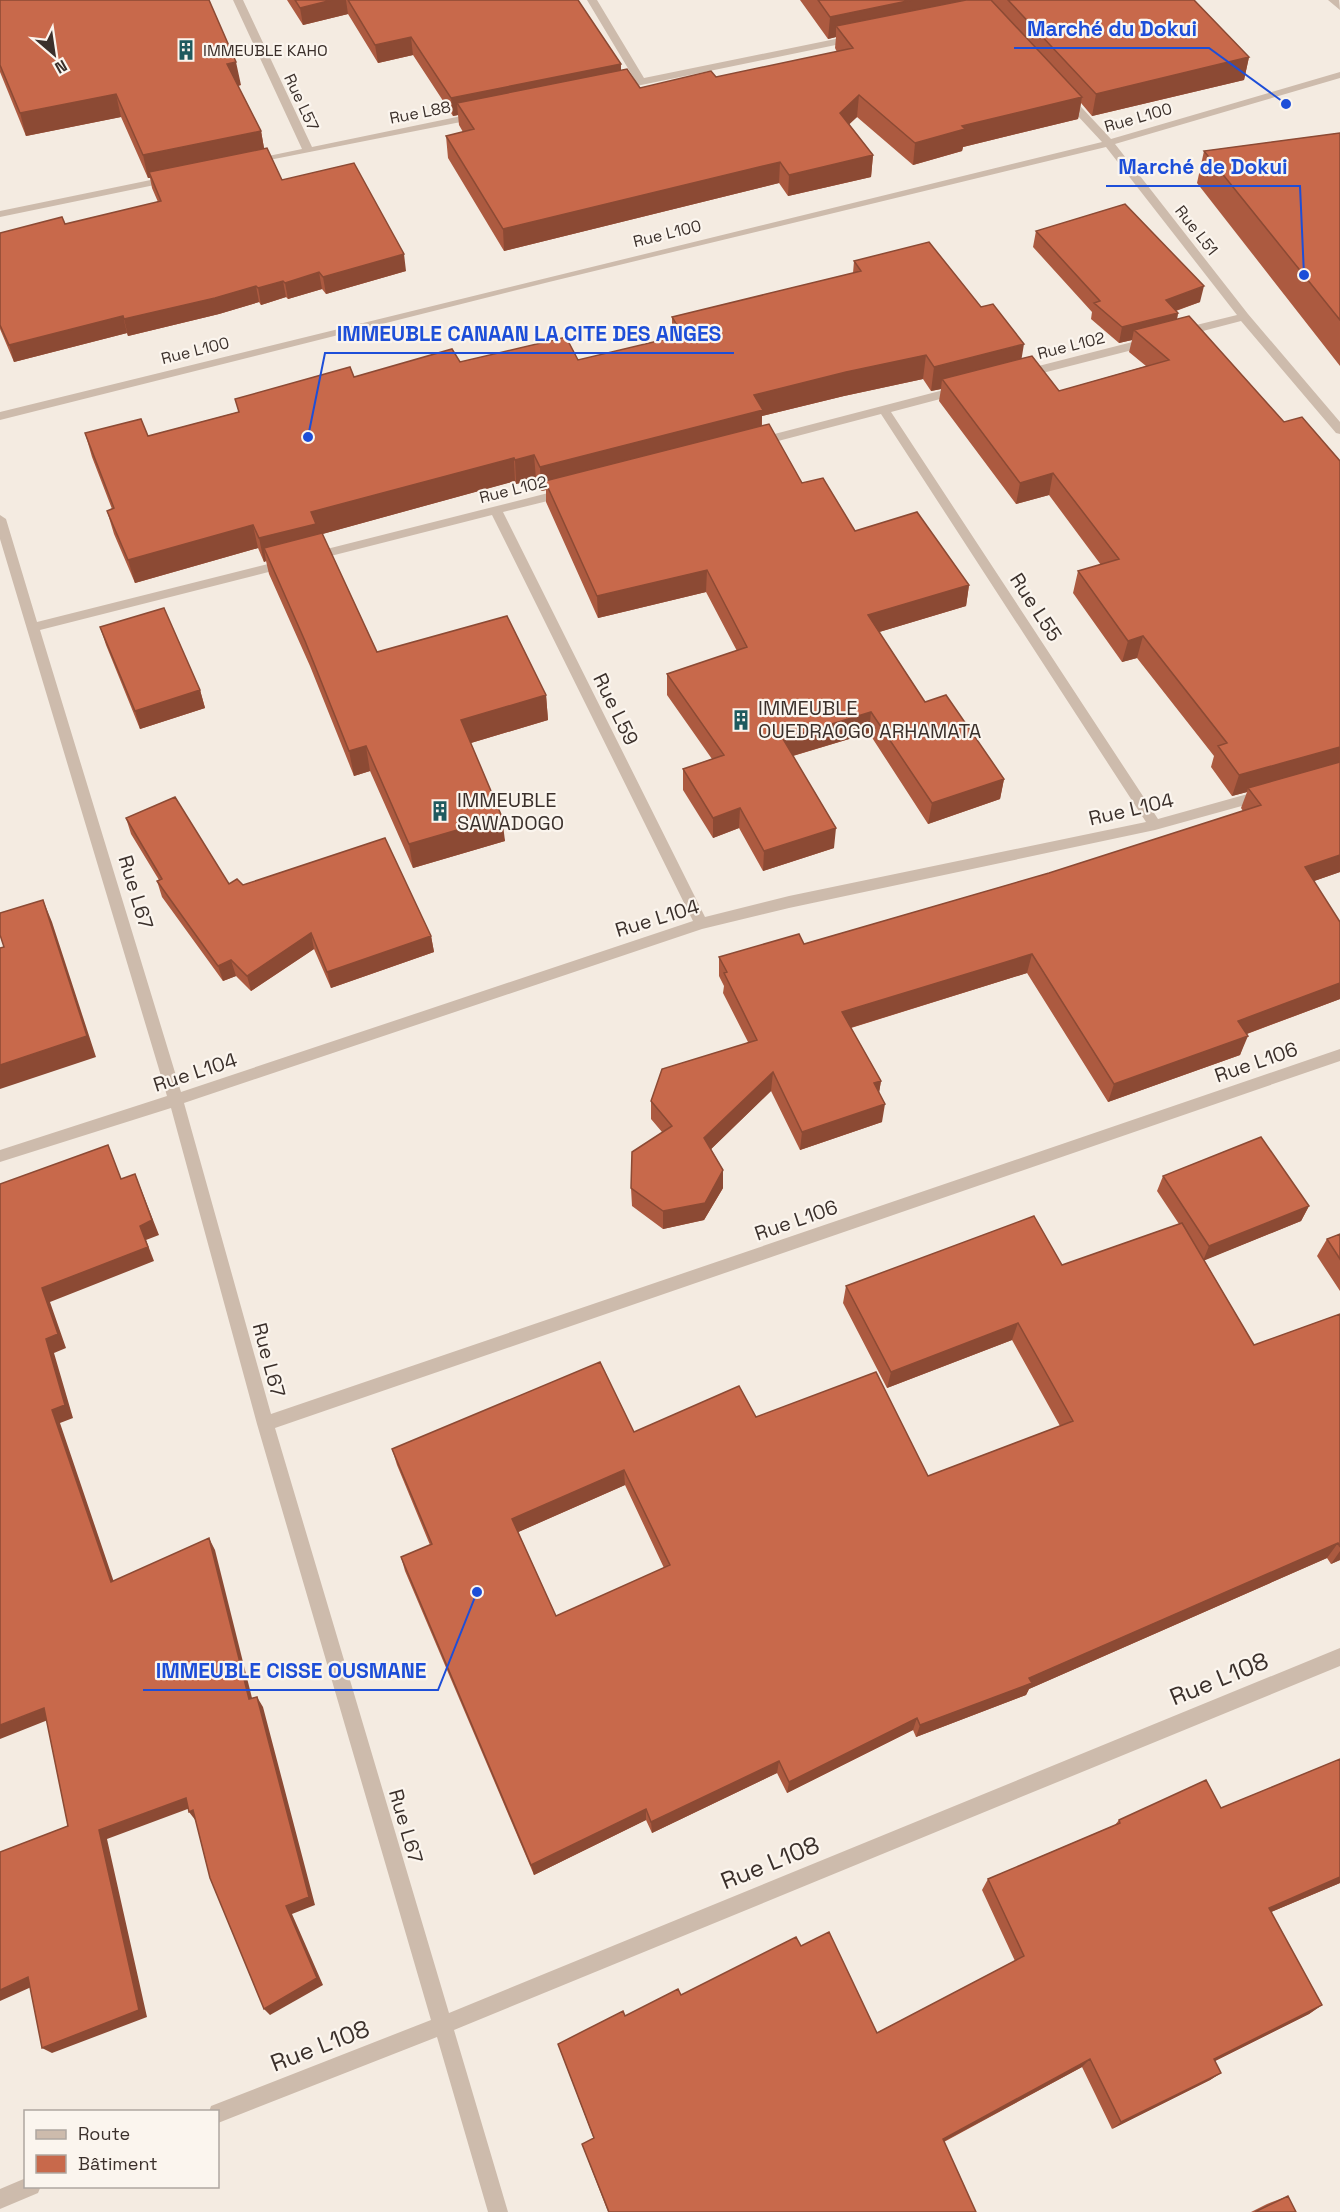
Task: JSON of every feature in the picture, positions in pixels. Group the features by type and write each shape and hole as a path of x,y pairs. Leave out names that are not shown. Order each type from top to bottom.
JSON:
{"street":[{"name":"Rue L57","path":"238,0 308,150"},
{"path":"592,0 641,82"},
{"path":"1333,0 1340,7"},
{"path":"606,89 871,35"},
{"name":"Rue L100","path":"0,416 549,279 1109,143 1340,75"},
{"name":"Rue L51","path":"1060,91 1109,143 1244,317 1340,430"},
{"name":"Rue L88","path":"239,165 492,113"},
{"path":"0,214 182,176"},
{"name":"Rue L102","path":"1008,378 1244,317"},
{"path":"747,445 974,387"},
{"name":"Rue L55","path":"884,410 1155,825"},
{"name":"Rue L102","path":"34,627 576,489"},
{"name":"Rue L59","path":"496,510 701,924"},
{"name":"Rue L67","path":"0,519 176,1100 265,1424 498,2212"},
{"name":"Rue L104","path":"0,1156 176,1100 701,924 801,900 1155,825 1275,791"},
{"name":"Rue L106","path":"265,1424 1340,1056"},
{"name":"Rue L108","path":"219,2113 442,2025 1340,1657"},
{"path":"0,2199 28,2188"}],"building":[{"path":"0,0 209,0 236,62 227,64 261,131 143,155 116,94 20,113 0,65"},
{"path":"295,0 332,0 300,8"},
{"path":"348,0 578,0 621,64 451,98 411,37 375,45"},
{"path":"818,0 912,0 830,17"},
{"path":"966,0 991,0 1082,97 962,126 965,129 915,143 859,95 840,113 873,155 789,175 780,162 503,229 446,136 474,129 457,103 627,69 640,88 711,71 716,77 853,48 836,26"},
{"path":"1008,0 1194,0 1249,57 1096,94"},
{"path":"1340,133 1340,320 1204,151"},
{"path":"267,148 282,180 354,163 404,254 323,277 319,272 285,283 283,281 258,288 256,286 215,298 124,319 123,316 9,345 0,325 0,233 62,217 65,224 161,201 149,172"},
{"path":"1125,204 1204,286 1166,300 1178,313 1122,327 1094,303 1100,301 1036,231"},
{"path":"929,242 981,307 993,304 1024,344 934,367 926,355 754,395 763,410 540,467 534,455 515,460 514,458 311,512 316,524 259,538 253,525 128,560 107,511 114,508 85,433 141,419 148,436 239,412 235,399 350,367 354,377 452,349 460,362 566,337 578,360 683,335 672,317 861,271 854,261"},
{"path":"1189,316 1284,422 1302,417 1340,461 1340,747 1239,775 1218,746 1227,743 1143,636 1128,641 1078,571 1119,559 1053,473 1020,483 942,379 1032,356 1059,391 1169,360 1134,330"},
{"path":"769,424 802,483 823,478 855,531 917,512 969,585 868,615 925,702 946,695 1004,779 932,803 871,712 783,739 836,828 764,851 740,808 713,818 683,769 724,755 667,674 747,647 707,570 597,596 545,481"},
{"path":"322,533 377,652 507,616 546,695 461,720 502,817 409,844 366,746 349,751 305,641 264,548"},
{"path":"164,608 200,690 135,711 100,627"},
{"path":"1340,762 1340,855 1305,867 1340,922 1340,983 1238,1021 1248,1036 1114,1084 1032,954 842,1012 881,1081 874,1083 885,1104 802,1132 773,1072 704,1138 723,1170 705,1203 663,1211 631,1188 632,1152 672,1126 651,1101 662,1069 757,1040 724,973 727,972 719,957 799,934 804,944 1049,873 1261,805 1248,788"},
{"path":"175,797 229,884 237,879 243,885 385,838 431,936 327,972 311,933 247,976 231,960 218,966 157,881 162,879 126,818"},
{"path":"43,900 87,1036 0,1065 0,948 4,947 0,935 0,913"},
{"path":"1261,1137 1309,1206 1209,1246 1163,1176"},
{"path":"108,1145 121,1179 135,1174 152,1220 140,1226 148,1247 42,1288 58,1334 46,1339 65,1405 52,1410 111,1582 209,1538 249,1699 257,1697 309,1897 286,1906 317,1978 264,2009 210,1878 193,1810 189,1812 186,1798 99,1830 139,2010 42,2048 28,1977 0,1990 0,1852 68,1826 44,1708 0,1725 0,1184"},
{"path":"1034,1216 1062,1265 1182,1223 1254,1345 1340,1314 1340,1547 1338,1543 1029,1678 1032,1683 920,1725 917,1718 789,1782 779,1761 651,1822 646,1809 531,1865 401,1557 432,1544 392,1449 600,1362 634,1432 739,1386 756,1417 876,1372 928,1476 1073,1421 1018,1323 891,1372 846,1286","holes":["624,1470 670,1565 556,1616 512,1519"]},
{"path":"1340,1234 1340,1259 1327,1239"},
{"path":"1340,1759 1340,1877 1269,1908 1322,2005 1214,2059 1221,2073 1121,2122 1090,2059 943,2139 976,2212 609,2212 582,2144 594,2138 558,2044 623,2011 625,2016 678,1989 681,1995 796,1937 801,1946 829,1932 877,2033 1024,1956 988,1879 1120,1823 1119,1820 1206,1780 1221,1808"},
{"path":"1288,2196 1296,2212 1255,2212"}],"place":[{"name":"IMMEUBLE KAHO","path":"186,50"},
{"name":"Marché du Dokui","path":"1286,104"},
{"name":"Marché de Dokui","path":"1304,275"},
{"name":"IMMEUBLE CANAAN LA CITE DES ANGES","path":"308,437"},
{"name":"IMMEUBLE OUEDRAOGO ARHAMATA","path":"741,720"},
{"name":"IMMEUBLE SAWADOGO","path":"440,811"},
{"name":"IMMEUBLE CISSE OUSMANE","path":"477,1592"}]}
